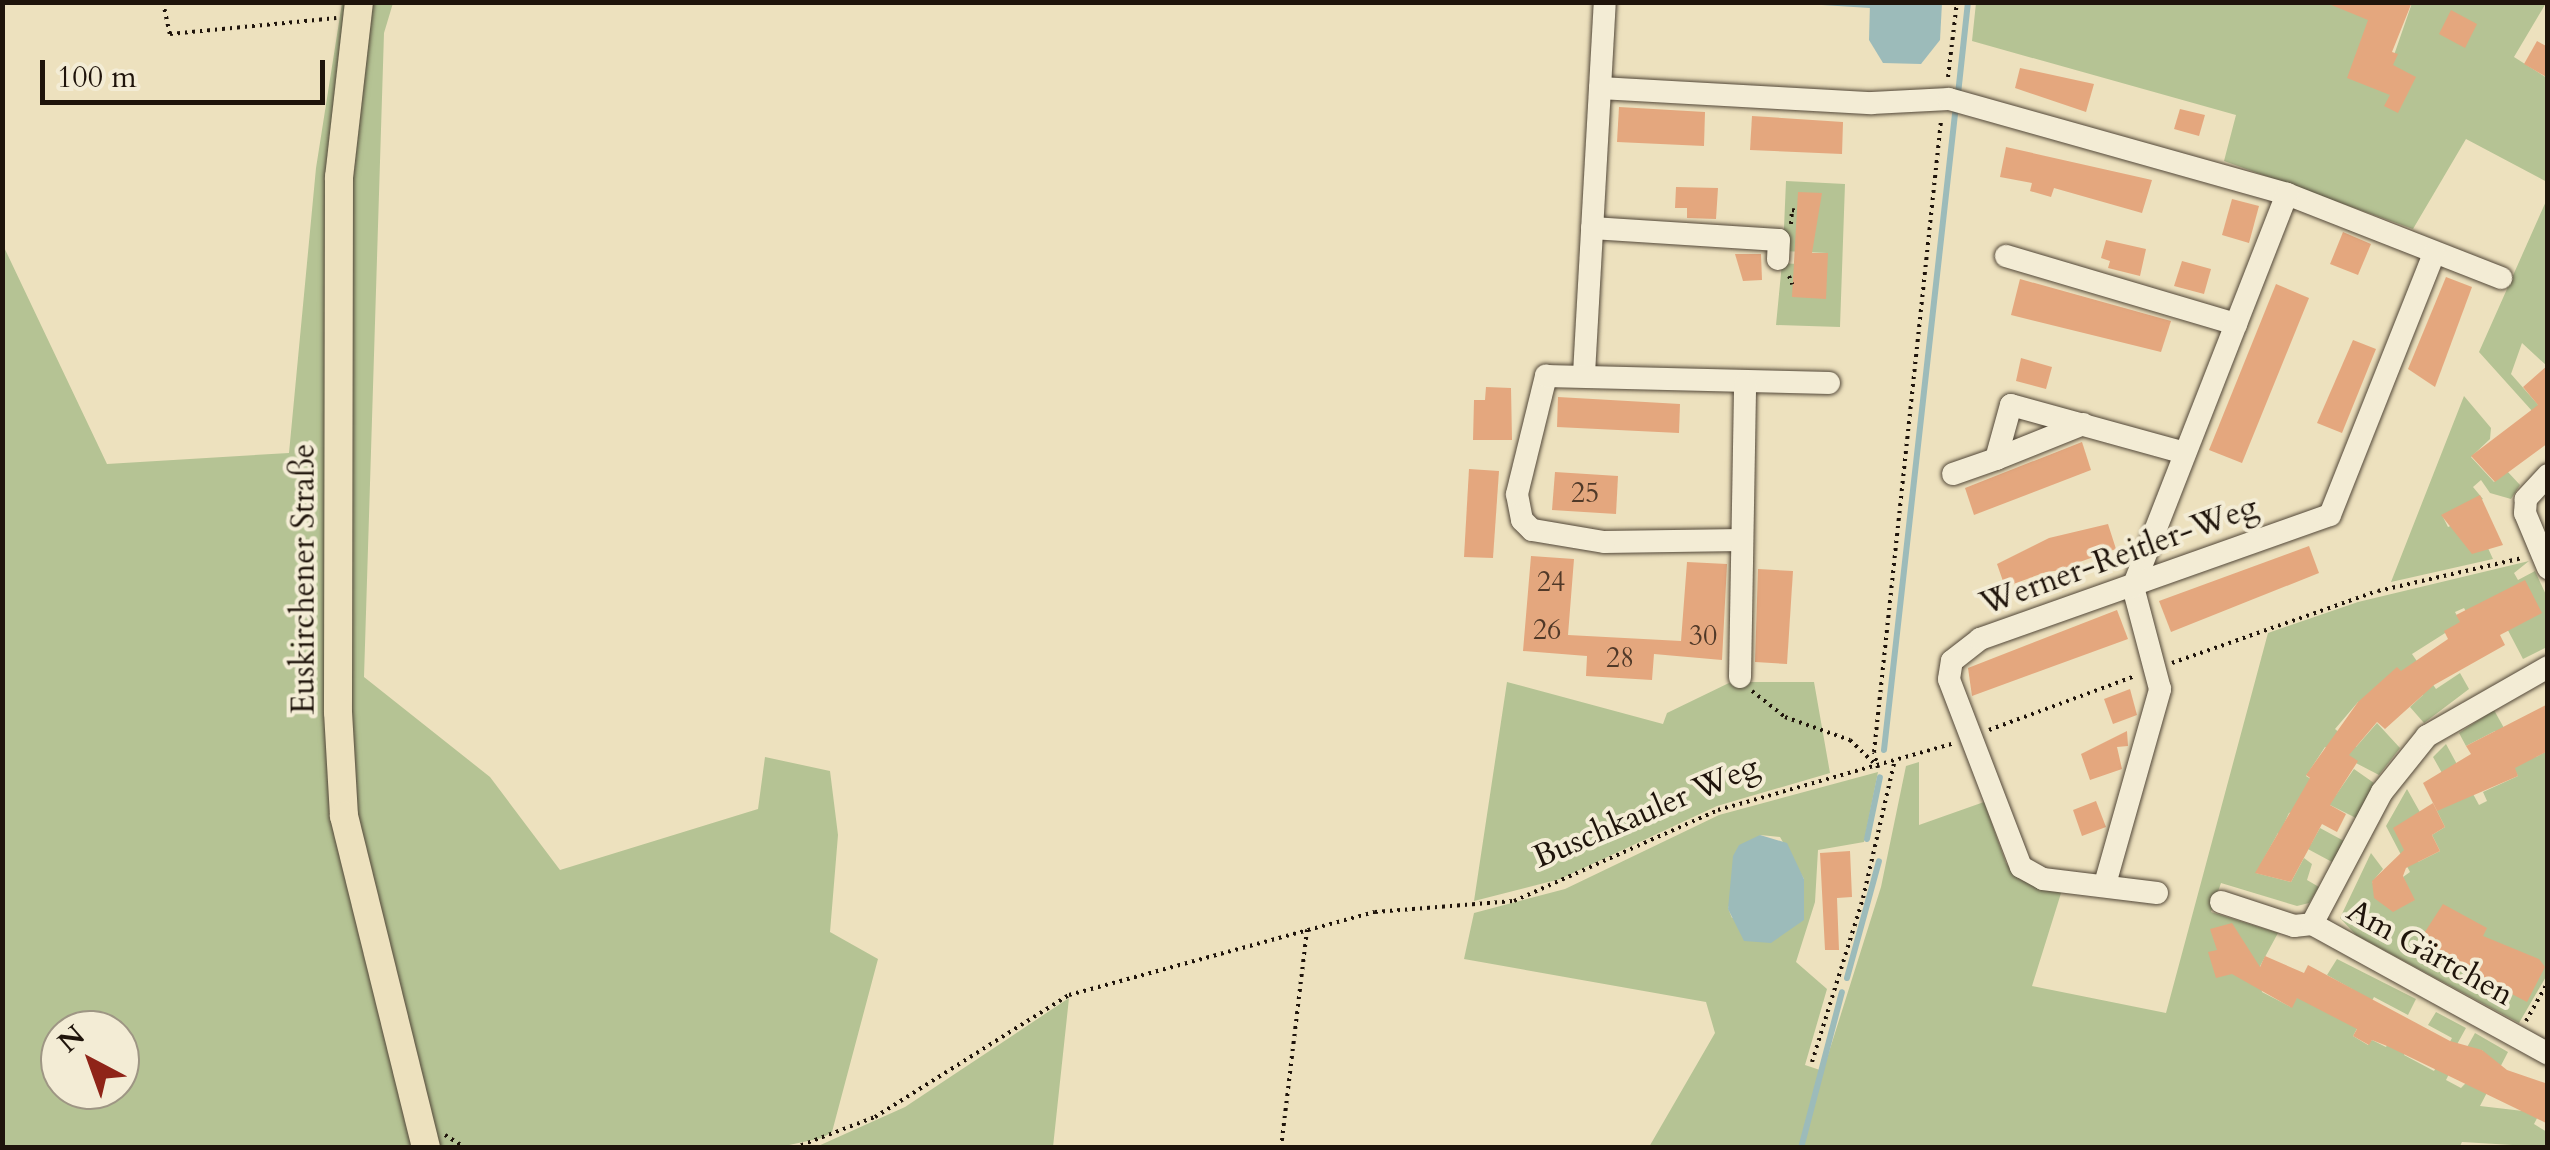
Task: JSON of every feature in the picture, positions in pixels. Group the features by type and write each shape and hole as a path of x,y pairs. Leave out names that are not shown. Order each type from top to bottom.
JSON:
{"main road":[{"name":"Euskirchener Straße","path":"357,10 339,178 342,781 372,947 426,1148"}],"street":[{"path":"1584,374 1605,2"},
{"path":"1600,88 1872,103 1943,98 2287,194 2501,278"},
{"path":"2105,884 2160,689 2158,668 2133,587 2287,194"},
{"path":"1592,228 1779,240 1778,260"},
{"name":"Werner-Reitler-Weg","path":"2156,893 2043,879 2021,866 1949,679 1962,650 2330,515 2434,253"},
{"path":"2006,256 2236,324"},
{"path":"1742,540 1604,542 1542,534 1522,520 1517,494 1546,376 1584,374 1745,384 1829,383"},
{"path":"1740,678 1745,384"},
{"path":"1996,458 2011,405 2185,454"},
{"path":"1953,474 2083,424"},
{"path":"2544,561 2525,513 2526,499 2548,475"},
{"path":"2312,924 2382,792 2414,750 2466,708 2548,667"},
{"name":"Am Gärtchen","path":"2220,902 2294,926 2312,924 2548,1054"}],"path":[{"path":"163,2 170,34 357,10"},
{"path":"1878,768 1874,752 1943,98 1958,2"},
{"path":"1790,234 1792,210 1797,211"},
{"name":"Buschkauler Weg","path":"794,1148 876,1117 1069,995 1375,912 1514,901 1718,810 1894,764 2378,591 2544,561"},
{"path":"1740,678 1786,717 1850,740 1878,768"},
{"path":"1812,1062 1863,898 1894,764"},
{"path":"1281,1148 1308,930"},
{"path":"2516,1038 2548,982"},
{"path":"443,1148 438,1133 466,1148"}],"green space":[{"path":"342,3 393,3 384,33 364,677 490,777 560,870 758,809 765,757 830,771 838,835 830,932 878,959 832,1132 822,1138 775,1148 3,1147 2,243 107,464 289,453 316,168"},
{"path":"1976,3 2374,3 2384,84 2412,3 2546,3 2514,57 2547,78 2547,182 2466,139 2413,229 2224,161 2236,115 1972,41"},
{"path":"1786,181 1845,184 1840,327 1776,325 1782,263 1826,266 1827,253 1783,251"},
{"path":"2547,199 2547,366 2522,343 2511,374 2547,415 2543,423 2479,352"},
{"path":"2464,396 2491,428 2490,439 2471,457 2494,482 2507,471 2520,485 2511,499 2490,493 2481,480 2473,487 2483,499 2442,515 2448,527 2455,524 2487,546 2493,559 2391,582"},
{"path":"2529,561 2514,573 2518,580 2535,571 2547,597 2547,647 2523,659 2491,598 2469,617 2464,608 2455,612 2461,623 2412,654 2436,689 2460,673 2469,689 2424,723 2410,707 2423,695 2358,702 2335,729 2356,747 2377,723 2400,748 2379,775 2325,747 2306,776 2336,795 2354,769 2374,783 2356,818 2324,802 2289,813 2282,828 2311,844 2320,828 2344,841 2332,862 2278,833 2256,873 2291,882 2304,858 2312,864 2307,880 2319,887 2309,903 2297,906 2221,883 2211,912 2278,933 2259,968 2262,992 2291,1007 2304,985 2352,989 2327,975 2337,959 2416,999 2408,1015 2374,997 2353,1036 2368,1045 2372,1040 2386,1047 2395,1030 2412,1039 2404,1055 2434,1071 2452,1038 2428,1025 2436,1012 2466,1028 2444,1068 2450,1072 2446,1080 2461,1088 2488,1060 2482,1050 2466,1049 2475,1033 2508,1052 2480,1106 2523,1111 2547,1099 2534,1124 2547,1132 2547,1147 2462,1142 2459,1148 1649,1147 1715,1033 1706,1002 1464,959 1474,913 1565,889 1719,815 1878,772 1864,842 1818,850 1815,902 1796,962 1827,989 1805,1065 1823,1071 1881,887 1906,766 1919,762 1919,825 1984,802 2006,863 2021,880 2062,890 2032,986 2166,1013 2268,633 2358,602","holes":["1760,835 1780,837 1804,879 1804,920 1732,918 1728,908"]},
{"path":"1507,682 1663,724 1667,713 1731,682 1814,682 1830,773 1717,806 1560,879 1474,901"},
{"path":"2494,710 2504,728 2536,757 2547,751 2547,975 2519,1023 2356,935 2340,918 2371,853 2383,869 2372,882 2393,911 2414,900 2403,877 2410,872 2386,826 2407,789 2421,814 2413,853 2418,862 2440,851 2432,835 2445,827 2437,811 2442,773 2433,757 2446,744 2479,805 2487,801 2483,792 2518,776 2495,731 2466,746 2459,733"},
{"path":"1069,998 1053,1147 816,1147 905,1107"}],"water":[{"path":"1870,3 1942,3 1940,40 1921,64 1883,63 1869,40"},
{"path":"1760,835 1787,843 1804,879 1804,920 1771,943 1744,941 1728,909 1733,856 1739,845"}],"building":[{"path":"2324,2 2412,2 2392,52 2398,54 2393,65 2416,77 2398,113 2384,106 2390,95 2347,78 2368,20"},
{"path":"2451,10 2477,24 2465,48 2439,34"},
{"path":"2537,41 2548,47 2548,78 2524,64"},
{"path":"2020,68 2094,84 2086,112 2015,88"},
{"path":"1619,107 1705,112 1704,146 1617,142"},
{"path":"2180,109 2205,115 2199,136 2174,129"},
{"path":"1752,116 1843,122 1842,154 1750,150"},
{"path":"2006,147 2152,180 2142,213 2054,188 2051,197 2030,191 2032,183 2000,177"},
{"path":"1676,187 1718,188 1716,219 1687,218 1687,208 1675,208"},
{"path":"1798,192 1822,193 1812,253 1828,253 1826,299 1792,297"},
{"path":"2232,199 2259,206 2249,243 2222,235"},
{"path":"2343,232 2371,244 2358,275 2330,264"},
{"path":"2106,240 2146,249 2140,276 2108,268 2110,261 2101,258"},
{"path":"1735,254 1761,254 1762,280 1743,281"},
{"path":"2182,261 2211,269 2204,294 2174,286"},
{"path":"2446,277 2472,287 2435,387 2408,369"},
{"path":"2020,279 2171,321 2161,352 2011,315"},
{"path":"2276,284 2309,298 2242,463 2209,450"},
{"path":"2353,340 2376,349 2342,433 2317,423"},
{"path":"2021,358 2052,367 2046,389 2016,381"},
{"path":"2548,365 2548,443 2495,482 2471,456 2538,405 2523,387"},
{"path":"1486,387 1511,388 1512,440 1473,440 1474,400 1485,400"},
{"path":"1558,397 1680,404 1679,433 1557,427"},
{"path":"2082,442 2091,470 1974,515 1965,488"},
{"path":"1469,469 1499,471 1493,558 1464,557"},
{"path":"1555,472 1618,476 1616,514 1552,510"},
{"path":"2480,495 2503,545 2472,554 2441,515"},
{"path":"2108,524 2116,549 2074,564 2078,574 2066,579 2062,570 2046,572 2005,587 1997,564 2049,538"},
{"path":"2309,546 2319,573 2171,632 2159,601"},
{"path":"1531,556 1574,559 1568,635 1681,641 1687,562 1727,564 1722,660 1654,654 1652,680 1586,676 1587,656 1523,651"},
{"path":"1758,569 1793,571 1787,664 1755,662"},
{"path":"2525,580 2542,613 2500,635 2505,645 2434,685 2385,729 2377,722 2349,755 2358,761 2330,805 2346,814 2337,832 2322,824 2291,882 2255,873 2310,778 2306,775 2358,702 2397,667 2401,671 2448,639 2444,631 2460,622 2456,615"},
{"path":"2117,610 2128,639 1972,696 1968,668"},
{"path":"2130,689 2137,715 2113,724 2104,699"},
{"path":"2548,704 2548,751 2515,768 2518,776 2437,811 2423,783 2471,754 2466,746"},
{"path":"2127,731 2128,746 2117,747 2122,769 2090,780 2081,754"},
{"path":"2096,801 2106,827 2082,836 2073,810"},
{"path":"2433,803 2445,827 2432,835 2440,851 2406,868 2403,876 2415,900 2393,912 2374,898 2372,881 2404,850 2393,828"},
{"path":"1850,851 1852,897 1837,898 1839,950 1825,950 1820,853"},
{"path":"2443,904 2487,928 2483,936 2539,959 2545,967 2527,1002 2426,949 2429,943 2421,938"},
{"path":"2232,923 2260,967 2265,956 2304,973 2308,965 2450,1041 2482,1050 2507,1070 2548,1084 2548,1124 2387,1046 2372,1040 2369,1045 2353,1036 2357,1029 2297,998 2292,1008 2232,974 2216,978 2208,952 2217,950 2210,929"}],"waterway":[{"path":"1822,2 1870,5"},
{"path":"1958,94 1968,2"},
{"path":"1884,750 1956,105"},
{"path":"1867,839 1880,777"},
{"path":"1847,978 1879,861"},
{"path":"1801,1148 1842,992"}]}
